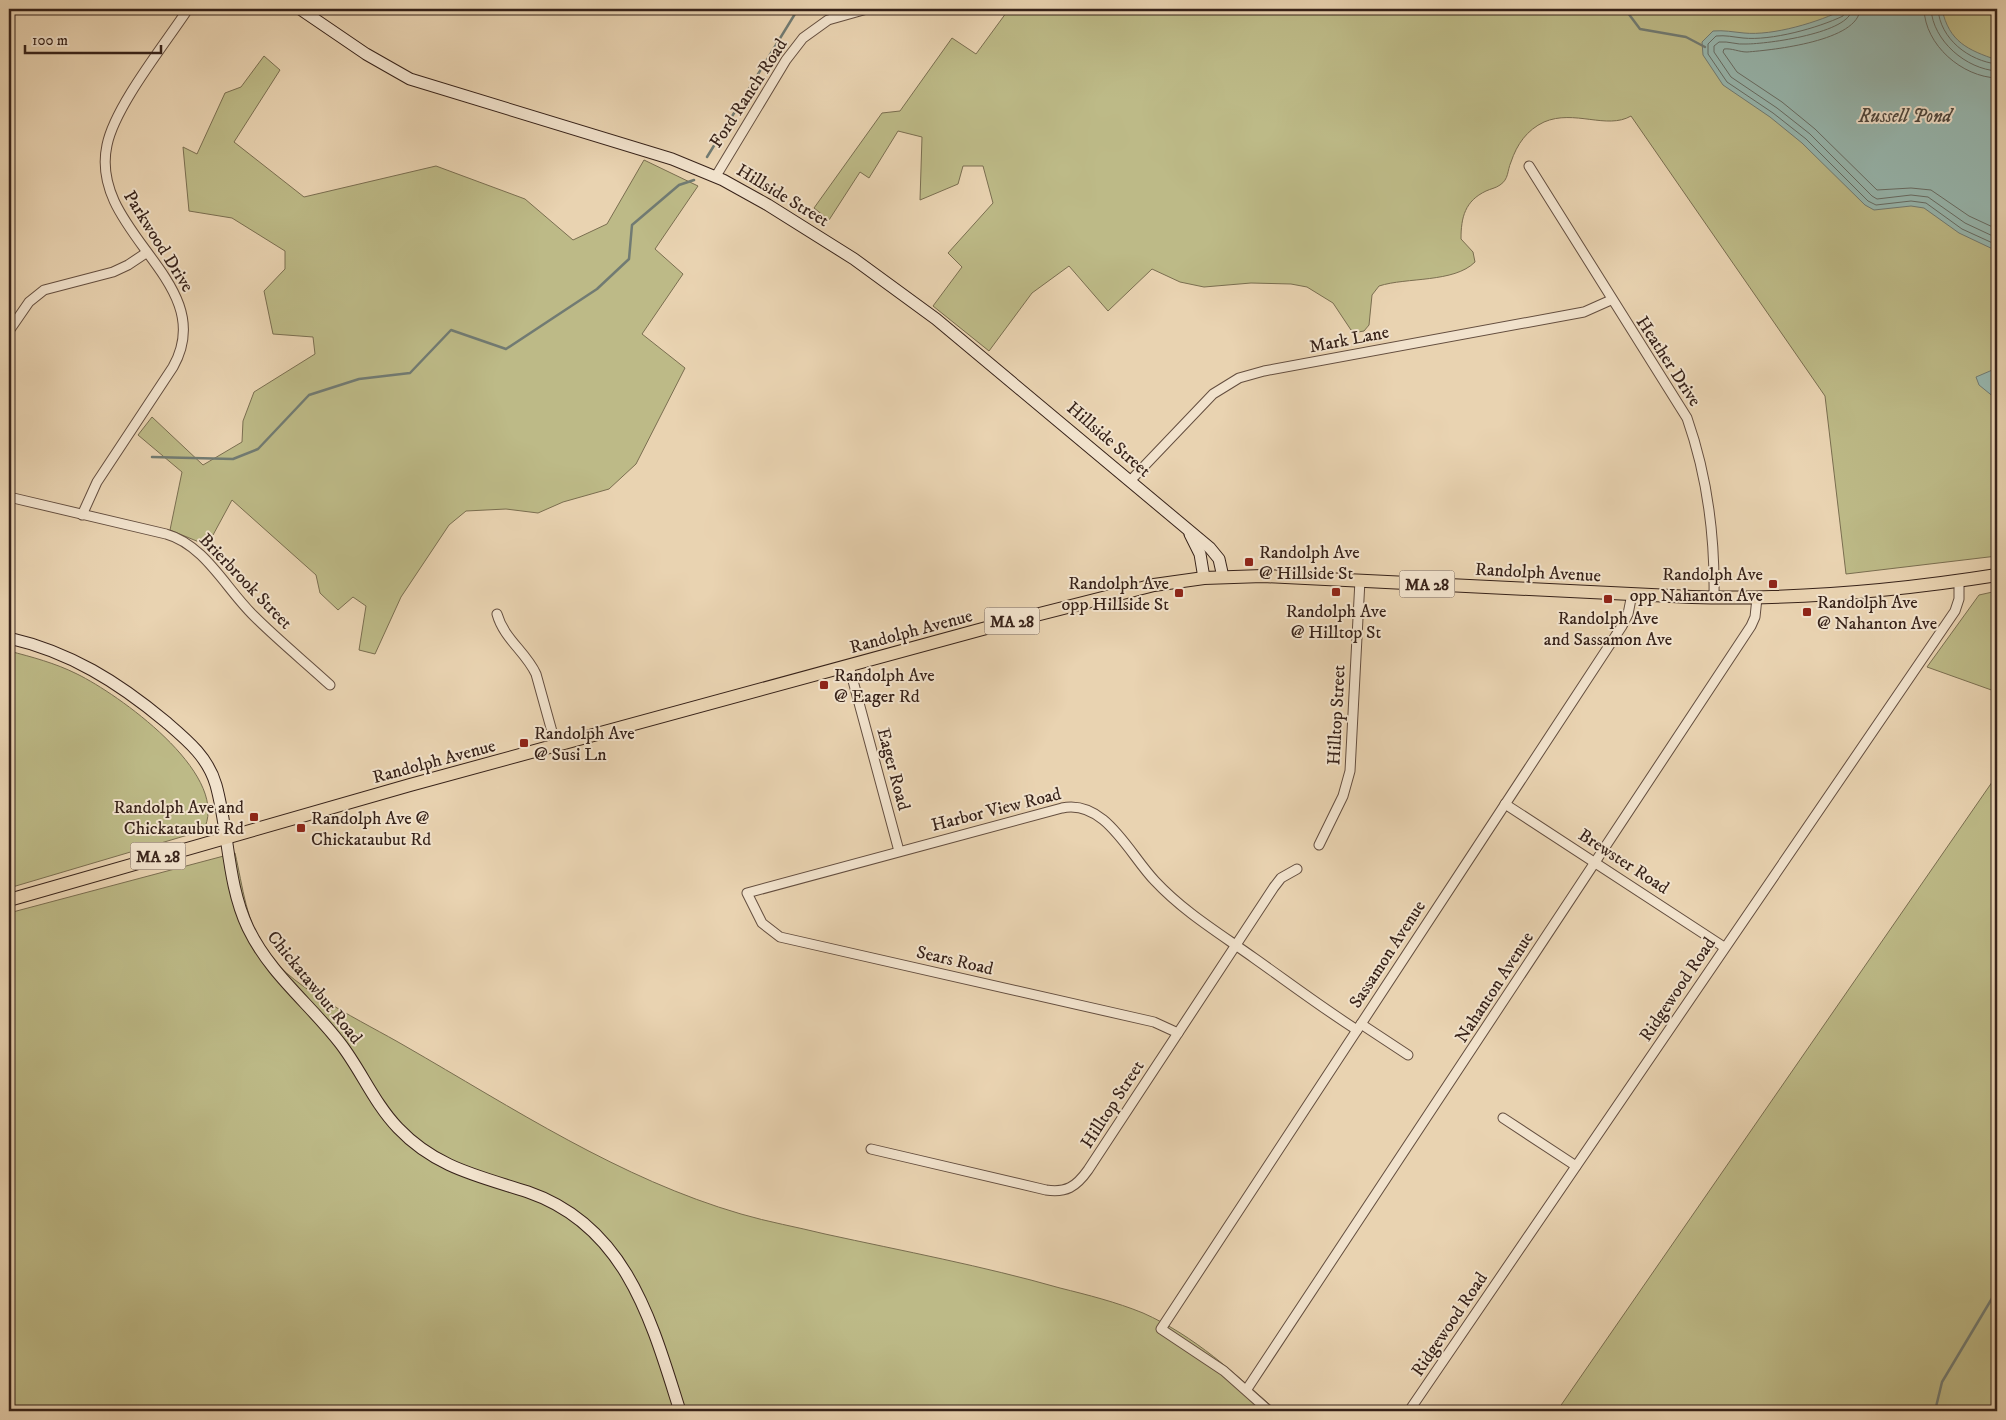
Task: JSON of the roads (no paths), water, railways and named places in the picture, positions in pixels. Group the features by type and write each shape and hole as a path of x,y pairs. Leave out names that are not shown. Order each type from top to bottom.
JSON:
{"main road":[{"name":"Randolph Avenue","path":"9,900 227,836 849,666 1121,593 1204,578 1223,576 1360,580 1632,594 1756,598 1861,593 1997,575"}],"street":[{"name":"Parkwood Drive","path":"82,515 93,490 173,367 183,345 184,321 178,299 121,218 110,195 105,170 107,144 123,106 188,9"},
{"name":"Hillside Street","path":"300,9 366,54 419,82 649,151 716,176 828,242 912,301 1045,408 1185,526 1215,553 1220,562 1223,576"},
{"name":"Ford Ranch Road","path":"716,176 786,59 803,38 828,20 867,9"},
{"name":"Heather Drive","path":"1529,166 1611,300 1678,401 1690,427 1713,531 1714,597"},
{"path":"9,331 29,302 44,290 121,269 146,253"},
{"name":"Mark Lane","path":"1130,481 1213,394 1239,378 1264,371 1584,312 1611,300"},
{"name":"Brierbrook Street","path":"9,497 172,536 184,542 205,560 257,620 330,685"},
{"name":"Hillside Street","path":"1185,526 1198,549 1204,578"},
{"name":"Hilltop Street","path":"1319,845 1343,796 1350,771 1360,580"},
{"name":"Ridgewood Road","path":"1409,1411 1955,611 1959,599 1959,581"},
{"name":"Sassamon Avenue","path":"1247,1389 1224,1371 1161,1329 1626,620 1632,594"},
{"name":"Nahanton Avenue","path":"1247,1389 1751,626 1755,617 1756,598"},
{"path":"498,614 503,631 536,674 556,746"},
{"name":"Chickatawbut Road","path":"9,638 52,651 94,670 134,696 183,737 202,756 212,773 227,836 237,898 255,942 273,968 342,1046 391,1120 414,1143 442,1162 475,1177 545,1199 574,1217 598,1237 623,1267 640,1295 655,1332 680,1411"},
{"name":"Eager Road","path":"849,666 899,851"},
{"name":"Brewster Road","path":"1505,804 1724,947"},
{"name":"Harbor View Road","path":"747,892 1062,808 1084,807 1104,819 1147,872 1178,903 1236,945 1359,1027 1408,1056"},
{"name":"Hilltop Street","path":"871,1149 1046,1190 1059,1192 1070,1189 1079,1182 1088,1170 1277,882 1296,869"},
{"name":"Sears Road","path":"747,892 754,912 762,924 780,937 1154,1022 1178,1033"},
{"path":"1503,1118 1576,1166"},
{"path":"1247,1389 1269,1411"}],"water":[{"name":"Russell Pond","path":"1845,9 1942,9 1949,29 1961,43 1997,60 1997,251 1959,233 1924,208 1911,206 1874,210 1865,205 1802,143 1770,117 1723,85 1703,55 1702,42 1713,31 1756,33 1782,30 1822,19"},
{"path":"1997,368 1997,398 1995,398 1979,385 1976,377"}],"waterway":[{"path":"707,157 798,9"},
{"path":"1625,9 1640,29 1686,37 1705,47"},
{"path":"152,457 233,459 258,449 309,395 359,379 410,373 451,330 506,349 597,289 629,259 632,225 679,185 694,180"},
{"path":"1935,1411 1942,1382 1997,1290"}],"place":[{"name":"Randolph Ave @ Hillside St","path":"1249,562"},
{"name":"Randolph Ave opp Nahanton Ave","path":"1773,584"},
{"name":"Randolph Ave @ Hilltop St","path":"1336,592"},
{"name":"Randolph Ave opp Hillside St","path":"1179,593"},
{"name":"Randolph Ave and Sassamon Ave","path":"1608,599"},
{"name":"Randolph Ave @ Nahanton Ave","path":"1807,612"},
{"name":"Randolph Ave @ Eager Rd","path":"824,685"},
{"name":"Randolph Ave @ Susi Ln","path":"524,743"},
{"name":"Randolph Ave and Chickataubut Rd","path":"254,817"},
{"name":"Randolph Ave @ Chickataubut Rd","path":"301,828"}]}
